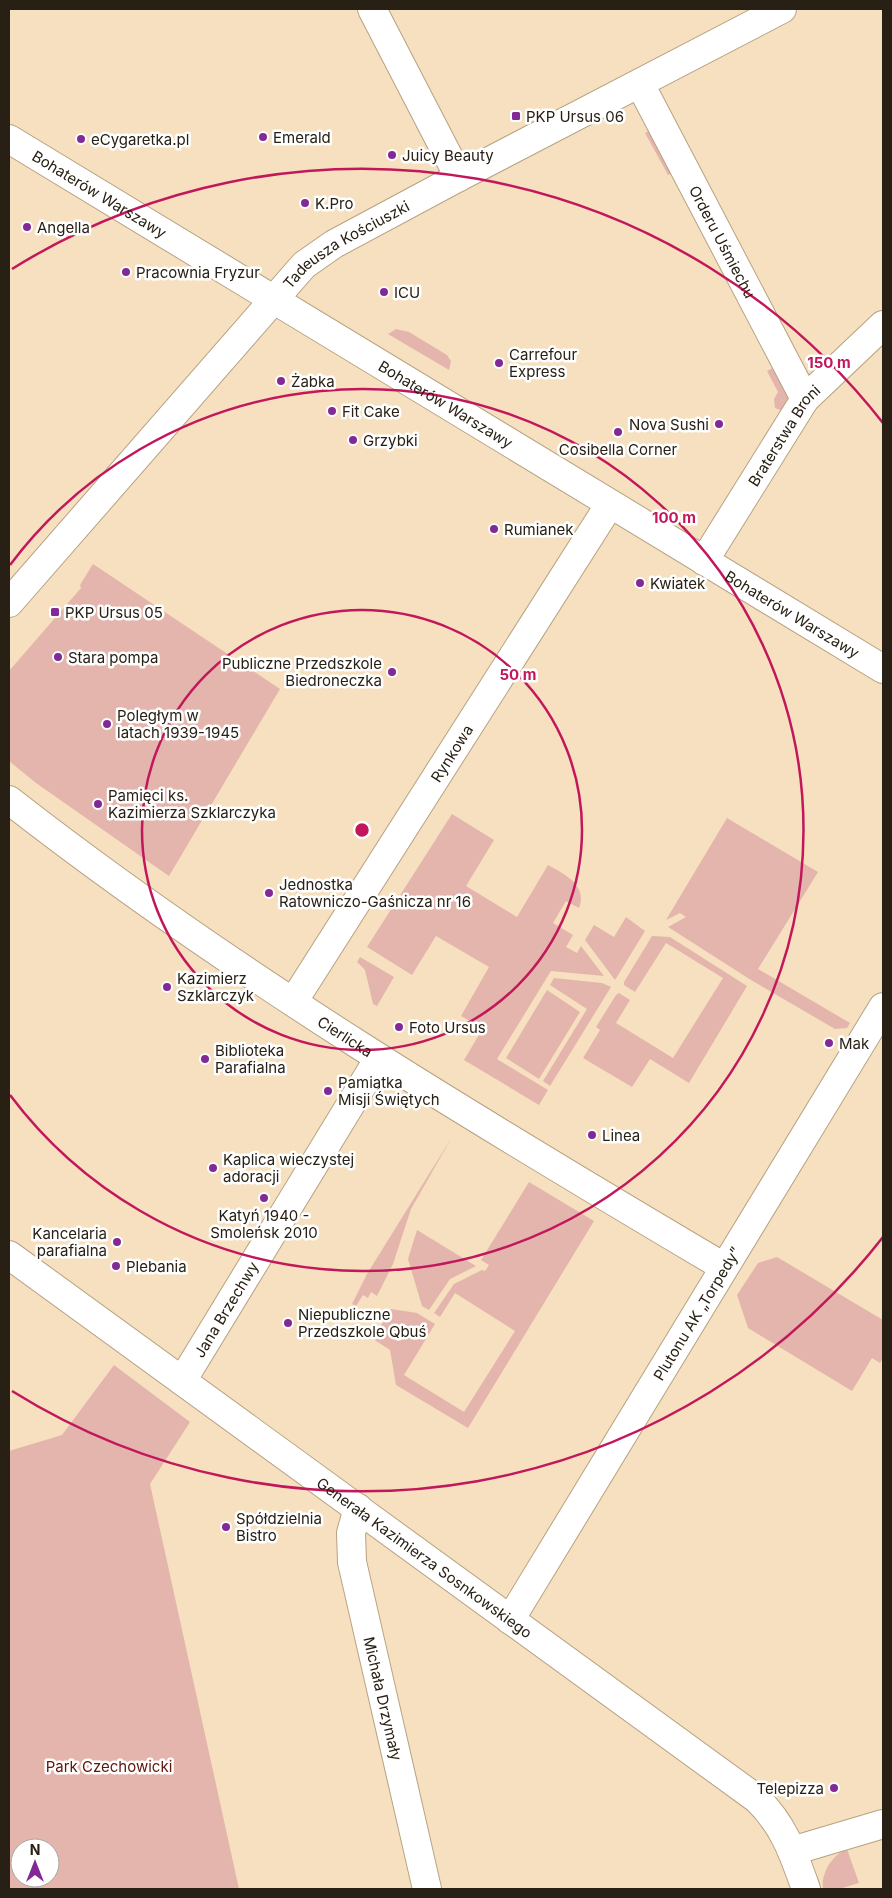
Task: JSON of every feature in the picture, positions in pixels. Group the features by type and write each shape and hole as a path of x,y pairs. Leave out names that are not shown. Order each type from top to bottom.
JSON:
{"street":[{"path":"372,9 459,177"},
{"name":"Tadeusza Kościuszki","path":"9,603 304,265 334,244 459,177 782,9"},
{"name":"Orderu Uśmiechu","path":"640,84 805,398"},
{"name":"Bohaterów Warszawy","path":"9,140 883,669"},
{"name":"Braterstwa Broni","path":"704,561 805,398 883,326"},
{"name":"Rynkowa","path":"293,1002 610,504"},
{"name":"Cierlicka","path":"9,800 81,856 293,1002 379,1058 724,1267"},
{"name":"Plutonu AK „Torpedy”","path":"510,1620 883,1006"},
{"name":"Jana Brzechwy","path":"182,1381 379,1058"},
{"name":"Generała Kazimierza Sosnkowskiego","path":"9,1254 757,1799 779,1823 806,1889"},
{"name":"Michała Drzymały","path":"358,1508 351,1533 352,1562 427,1889"},
{"path":"792,1851 883,1824"}],"green space":[{"path":"652,129 674,172 668,175 645,133"},
{"path":"396,329 409,332 447,355 451,361 449,370 388,334"},
{"path":"778,365 794,391 785,412 775,408 774,399 778,392 767,371"},
{"path":"93,564 280,689 169,876 36,783 9,761 9,671 81,588 80,585"},
{"path":"452,814 494,840 466,886 517,917 548,865 573,881 580,893 579,908 566,901 553,923 573,935 566,947 577,953 581,946 604,976 551,971 497,1059 548,1090 539,1105 464,1060 483,1028 461,1016 489,967 436,936 412,975 367,947"},
{"path":"727,818 818,872 758,969 850,1023 847,1028 835,1029 751,980 668,927 686,917 680,913 666,920"},
{"path":"626,917 645,931 615,980 585,940 594,925 614,937"},
{"path":"652,936 670,937 747,986 689,1083 650,1059 632,1087 583,1058 600,1030 596,1027 616,995 619,993 630,1000 616,1023 673,1058 723,978 666,943 635,992 624,985 624,982"},
{"path":"360,957 394,977 377,1006 373,1004 365,970 357,962"},
{"path":"554,978 602,983 611,987 550,1086 543,1081 587,1009 550,985"},
{"path":"547,990 580,1012 539,1079 506,1058"},
{"path":"452,1137 411,1209 393,1264 377,1296 371,1292 368,1298 363,1295 356,1306 352,1304 367,1274"},
{"path":"529,1182 594,1221 468,1428 396,1385 390,1350 364,1333 368,1327 377,1332 391,1309 417,1313 435,1324 404,1375 464,1412 515,1331 455,1293 440,1317 434,1313 454,1284 482,1270 485,1271 489,1265 481,1260"},
{"path":"417,1230 476,1266 450,1279 429,1310 422,1306 408,1259"},
{"path":"777,1257 883,1320 883,1358 880,1363 872,1358 852,1391 748,1328 737,1295 758,1263"},
{"name":"Park Czechowicki","path":"114,1365 190,1422 150,1484 239,1889 9,1889 9,1451 62,1435"},
{"path":"847,1849 859,1883 839,1889 823,1889 824,1877 832,1860"}],"place":[{"name":"PKP Ursus 06","path":"516,116"},
{"name":"Emerald","path":"263,137"},
{"name":"eCygaretka.pl","path":"81,139"},
{"name":"Juicy Beauty","path":"392,155"},
{"name":"K.Pro","path":"305,203"},
{"name":"Angella","path":"27,227"},
{"name":"Pracownia Fryzur","path":"126,272"},
{"name":"ICU","path":"384,292"},
{"name":"Carrefour Express","path":"499,363"},
{"name":"Żabka","path":"281,381"},
{"name":"Fit Cake","path":"332,411"},
{"name":"Nova Sushi","path":"719,424"},
{"name":"Cosibella Corner","path":"618,432"},
{"name":"Grzybki","path":"353,440"},
{"name":"Rumianek","path":"494,529"},
{"name":"Kwiatek","path":"640,583"},
{"name":"PKP Ursus 05","path":"55,612"},
{"name":"Stara pompa","path":"58,657"},
{"name":"Publiczne Przedszkole Biedroneczka","path":"392,672"},
{"name":"Poległym w latach 1939-1945","path":"107,724"},
{"name":"Pamięci ks. Kazimierza Szklarczyka","path":"98,804"},
{"name":"Jednostka Ratowniczo-Gaśnicza nr 16","path":"269,893"},
{"name":"Kazimierz Szklarczyk","path":"167,987"},
{"name":"Foto Ursus","path":"399,1027"},
{"name":"Mak","path":"829,1043"},
{"name":"Biblioteka Parafialna","path":"205,1059"},
{"name":"Pamiątka Misji Świętych","path":"328,1091"},
{"name":"Linea","path":"592,1135"},
{"name":"Kaplica wieczystej adoracji","path":"213,1168"},
{"name":"Katyń 1940 - Smoleńsk 2010","path":"264,1198"},
{"name":"Kancelaria parafialna","path":"117,1242"},
{"name":"Plebania","path":"116,1266"},
{"name":"Niepubliczne Przedszkole Qbuś","path":"288,1323"},
{"name":"Spółdzielnia Bistro","path":"226,1527"},
{"name":"Telepizza","path":"834,1788"}]}
